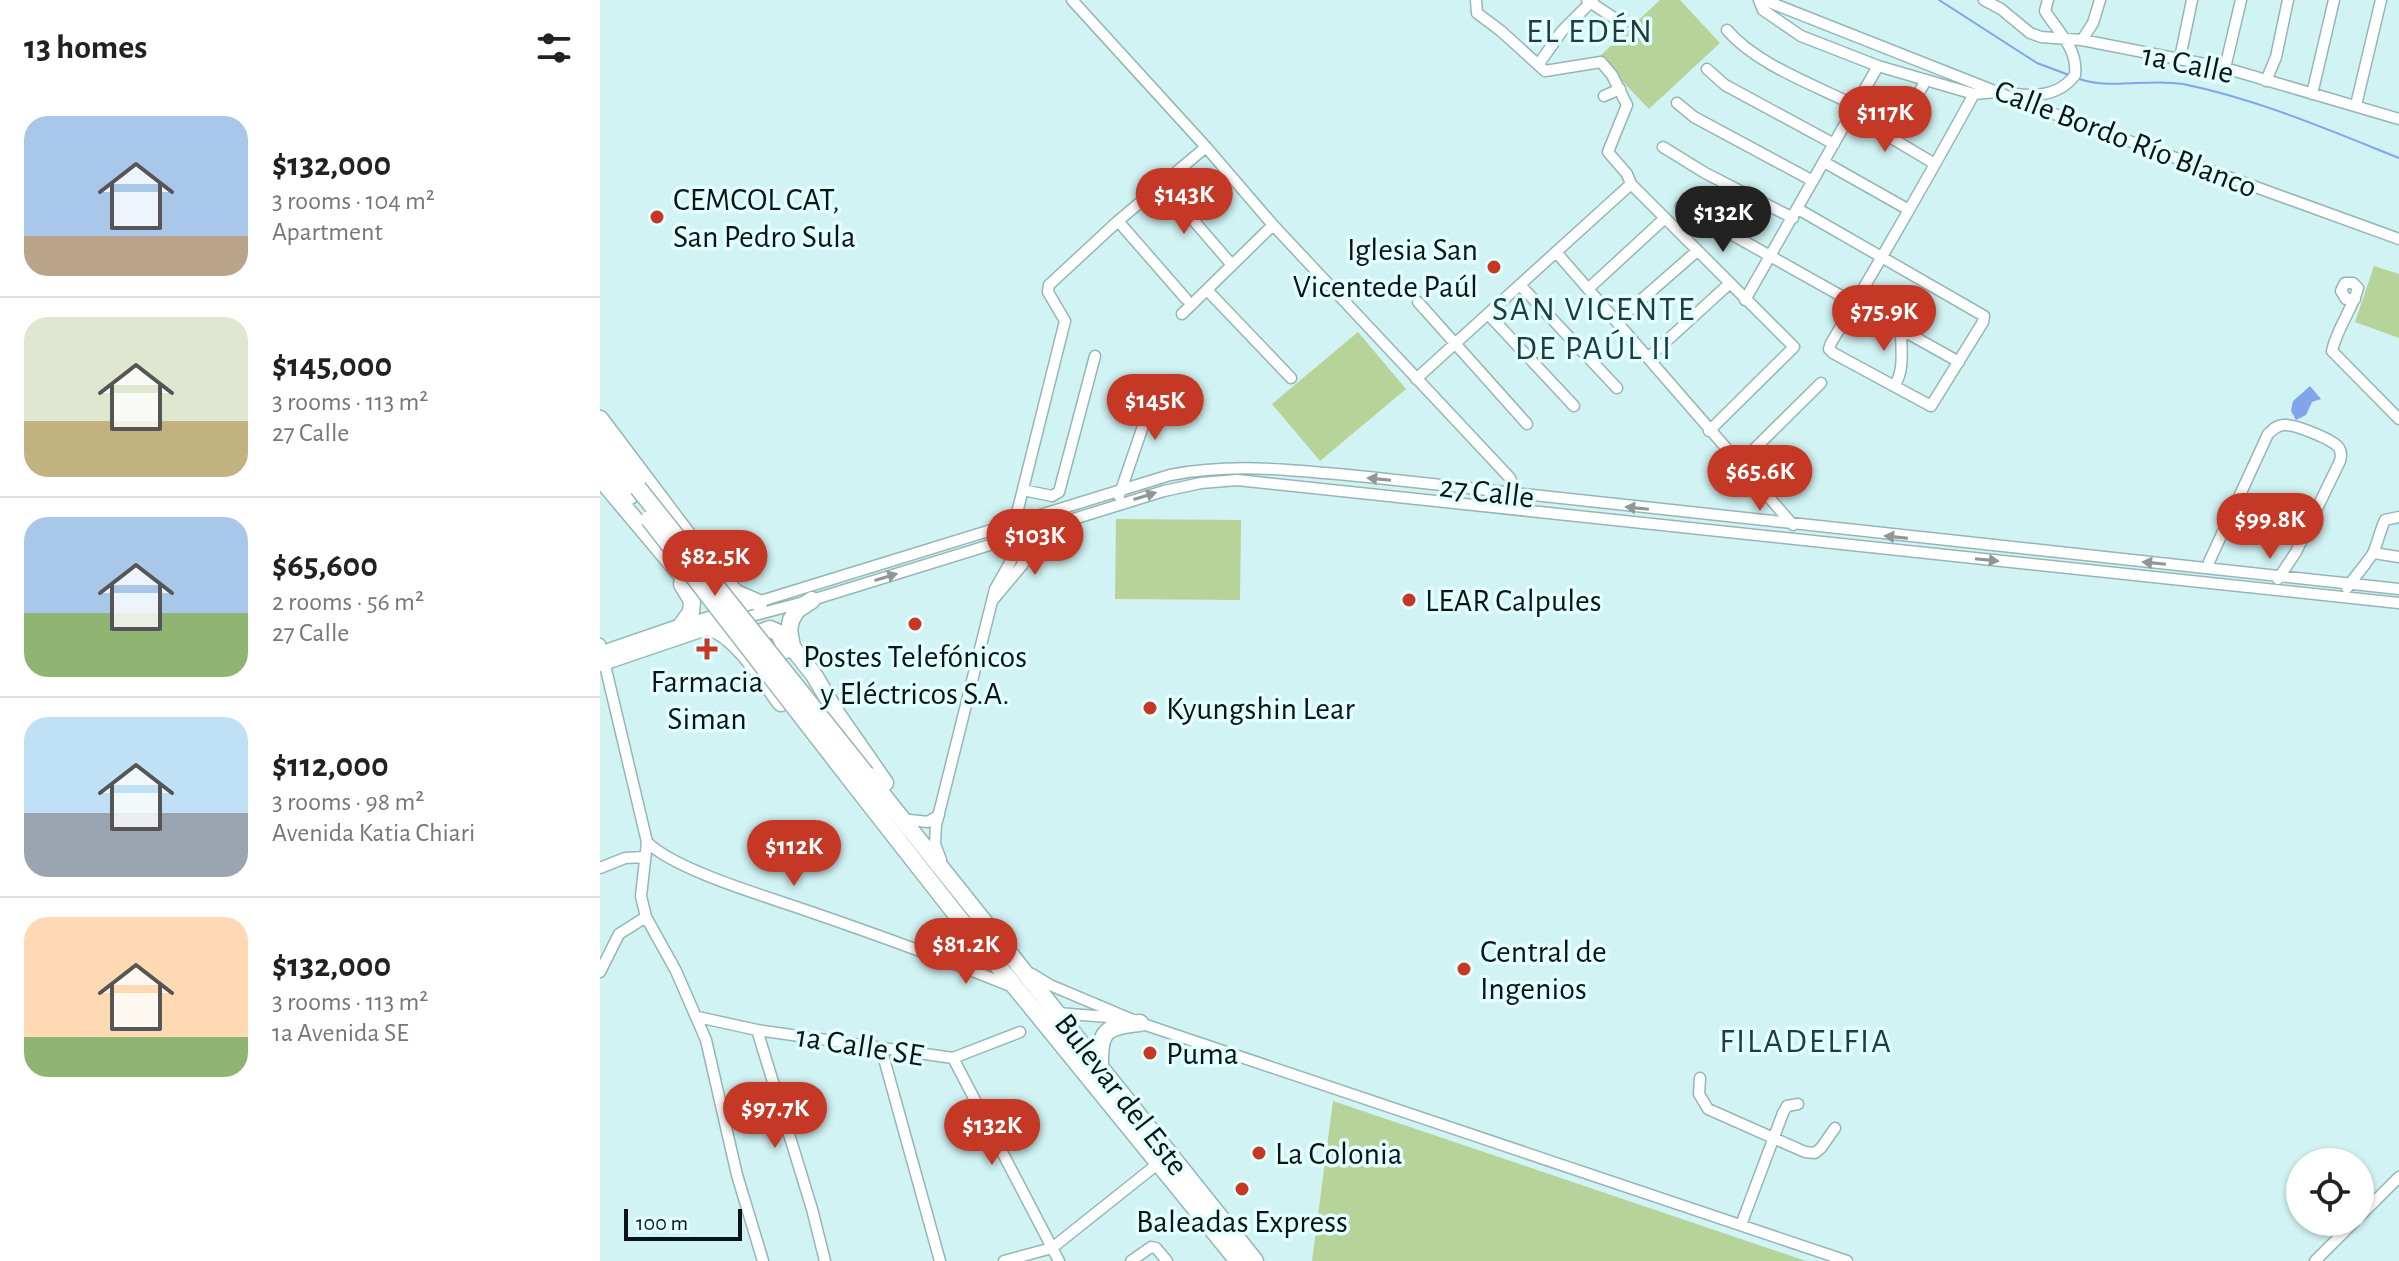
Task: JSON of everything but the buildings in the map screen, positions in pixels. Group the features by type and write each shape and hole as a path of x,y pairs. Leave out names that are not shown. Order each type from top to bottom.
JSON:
{"highway":[{"path":"600,419 716,573 736,593 759,603"},
{"name":"Bulevar del Este","path":"600,439 634,492 860,779 1018,962 1160,1162 1238,1261"},
{"name":"Bulevar del Este","path":"600,459 634,492"},
{"path":"600,478 699,593 709,593 714,589 716,573"},
{"path":"664,555 692,601 691,612 681,626"},
{"path":"812,600 794,615 790,625 790,642 910,820 941,860 950,880"},
{"path":"709,627 728,636 863,804 927,877"},
{"path":"754,669 751,641 763,630 777,631 789,654 837,714"},
{"name":"Bulevar del Este","path":"860,779 927,877 1035,1011 1158,1141 1255,1261"},
{"path":"1095,1072 1105,1033 1135,1021"}],"main road":[{"name":"27 Calle","path":"601,656 681,626"},
{"name":"27 Calle","path":"601,656 709,627"}],"street":[{"path":"1072,0 1273,225 1510,478 1518,509"},
{"path":"1476,0 1477,13 1548,71 1599,61 1612,75 1627,105 1608,152 1627,174 1631,184 1794,347 1709,431"},
{"path":"1761,0 1763,10 1801,36 1878,66 1974,94 2000,91 2040,95 2056,90 2075,75 2071,47 2045,11 2048,0"},
{"name":"Calle Bordo Río Blanco","path":"1761,0 2035,107 2399,239"},
{"name":"1a Calle","path":"1984,0 2002,4 2030,33 2225,68 2399,119"},
{"path":"2082,40 2093,23 2100,0"},
{"path":"2180,58 2192,0"},
{"path":"2225,68 2241,0"},
{"path":"2266,81 2276,57 2288,0"},
{"path":"2312,94 2334,0"},
{"path":"2356,105 2381,0"},
{"path":"1538,65 1562,31 1591,1 1623,24"},
{"path":"1727,30 1738,43 1754,54 1854,110 1893,139 1935,164"},
{"path":"1745,300 1878,66"},
{"path":"1707,69 1725,85 1834,144"},
{"path":"1893,139 1926,80"},
{"path":"1604,96 1620,89"},
{"path":"1663,147 1705,173 1882,258 1984,316 1931,406 1829,349 1882,258 1974,94"},
{"path":"1677,103 1694,117 1813,181"},
{"path":"941,860 935,837 939,815 992,601 998,582 1011,561 1010,533 1065,321 1050,297 1049,285 1118,221 1206,147"},
{"path":"1824,162 1909,210"},
{"path":"1162,184 1232,265"},
{"path":"1416,379 1631,184"},
{"path":"1681,206 1959,362"},
{"path":"1588,289 1665,218"},
{"path":"1118,221 1186,299"},
{"path":"1182,314 1273,225"},
{"path":"1617,321 1697,251"},
{"path":"1556,252 1806,540"},
{"path":"1649,357 1729,284"},
{"path":"1520,285 1617,388"},
{"path":"1207,290 1291,378"},
{"path":"2355,299 2336,333 2332,351 2399,419"},
{"path":"1418,302 1527,424"},
{"path":"1488,314 1574,406"},
{"path":"1894,386 1898,382 1901,363 1901,331"},
{"path":"1023,490 1052,496 1059,492 1095,356"},
{"path":"1739,464 1821,383"},
{"path":"1116,505 1154,394"},
{"path":"2209,562 2268,434 2284,424 2314,434 2337,446 2341,452 2336,473 2286,577 2270,590"},
{"path":"1243,481 1244,467"},
{"name":"27 Calle","path":"709,627 812,600 1170,475 1212,468 1244,467 1338,474 2399,589"},
{"path":"1208,482 1212,468"},
{"name":"27 Calle","path":"681,626 1164,491 1208,482 1243,481 2399,603"},
{"path":"2340,597 2374,553 2385,520 2399,517"},
{"path":"992,601 1056,523"},
{"path":"1010,533 1023,564"},
{"path":"2374,553 2399,557"},
{"path":"2073,569 2079,555"},
{"path":"2286,577 2291,592"},
{"path":"601,656 647,842 641,896 646,917 698,1017 706,1040 737,1175 763,1261"},
{"path":"910,820 928,822 939,815"},
{"path":"647,842 662,856 689,867 1017,988"},
{"path":"600,868 625,858 645,857"},
{"path":"927,953 949,940 955,913"},
{"path":"600,972 619,934 646,917"},
{"path":"1018,962 1050,985 1135,1021 1847,1261"},
{"path":"1035,1011 1135,1021"},
{"name":"1a Calle SE","path":"698,1017 757,1030 953,1058 1020,1032"},
{"path":"757,1030 825,1261"},
{"path":"881,1048 940,1261"},
{"path":"953,1058 1059,1261"},
{"path":"1700,1078 1699,1094 1708,1109 1815,1153 1835,1128"},
{"path":"1741,1225 1787,1106 1798,1104"},
{"path":"1004,1261 1052,1248 1160,1162"},
{"path":"2374,1202 2399,1177"},
{"path":"2315,1261 2340,1236"},
{"path":"1131,1261 1151,1247 1156,1248 1167,1261"}],"green space":[{"path":"1660,0 1680,0 1720,43 1649,109 1599,57"},
{"path":"2374,266 2399,274 2399,338 2355,322"},
{"path":"1358,332 1406,389 1320,461 1272,404"},
{"path":"1116,519 1241,520 1240,600 1115,599"},
{"path":"1333,1101 1806,1261 1312,1261"}],"water":[{"path":"2310,386 2321,399 2312,402 2306,415 2296,420 2291,411 2293,401"}],"waterway":[{"path":"1939,0 2037,63 2069,75"},
{"path":"2079,79 2104,84 2183,84 2211,90 2292,116 2399,158"}],"place":[{"name":"CEMCOL CAT, San Pedro Sula","path":"657,217"},
{"name":"Iglesia San Vicentede Paúl","path":"1494,267"},
{"name":"LEAR Calpules","path":"1409,600"},
{"name":"Postes Telefónicos y Eléctricos S.A.","path":"915,624"},
{"name":"Farmacia Siman","path":"707,649"},
{"name":"Kyungshin Lear","path":"1150,708"},
{"name":"Central de Ingenios","path":"1464,969"},
{"name":"Puma","path":"1150,1053"},
{"name":"La Colonia","path":"1259,1153"},
{"name":"Baleadas Express","path":"1242,1189"}],"district":[{"name":"EL EDÉN","path":"1590,30"},
{"name":"SAN VICENTE DE PAÚL II","path":"1594,328"},
{"name":"FILADELFIA","path":"1806,1040"}]}
